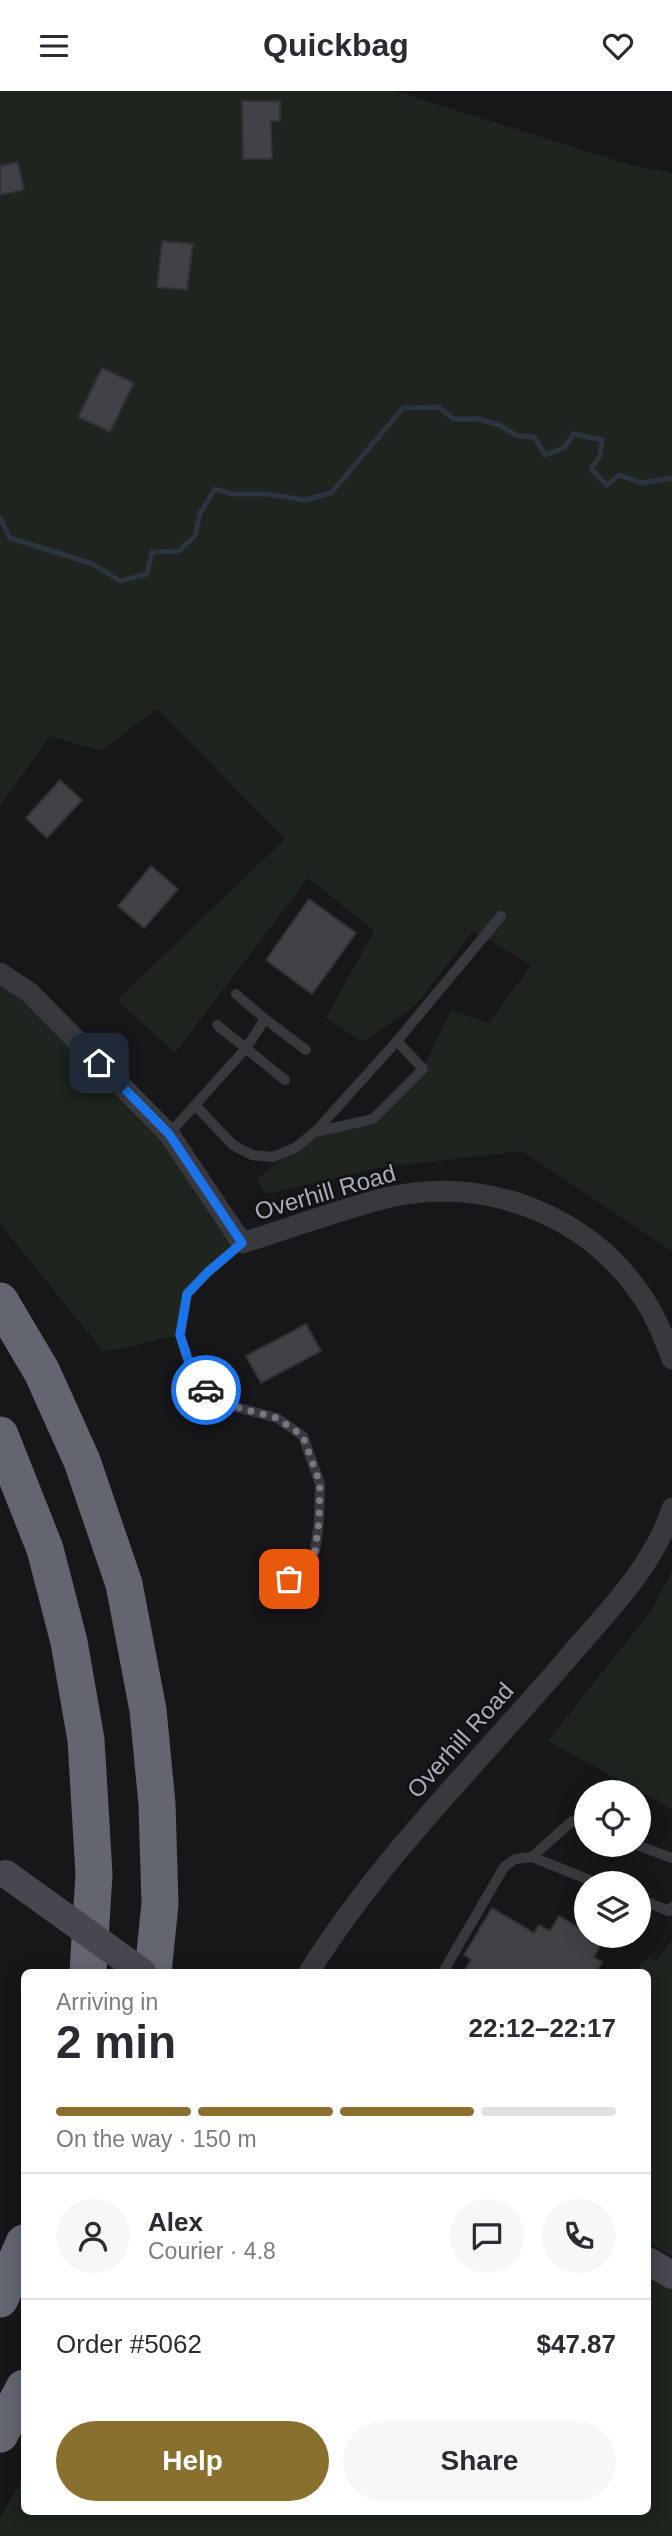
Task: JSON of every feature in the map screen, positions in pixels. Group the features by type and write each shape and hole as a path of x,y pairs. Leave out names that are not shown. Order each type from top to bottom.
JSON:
{"highway":[{"path":"0,1301 42,1372 82,1461 124,1584 148,1710 157,1804 160,1904 153,1969"},
{"path":"0,1435 45,1549 69,1643 86,1740 94,1874 88,1969"},
{"path":"0,2299 21,2250"},
{"path":"0,2434 21,2394"}],"main road":[{"path":"3,1871 138,1969"},
{"path":"651,2263 672,2275"}],"street":[{"name":"Overhill Road","path":"0,973 30,993 169,1134 242,1243 390,1197 432,1192 463,1192 501,1197 524,1204 576,1231 622,1270 653,1315 672,1359"},
{"name":"Overhill Road","path":"311,1969 389,1858 544,1686 624,1592 657,1544 672,1508"}],"lane":[{"path":"195,1105 233,1145 252,1155 273,1157 295,1148 315,1132 397,1041 502,916"},
{"path":"236,994 306,1051"},
{"path":"169,1134 247,1047 265,1019"},
{"path":"217,1025 285,1080"},
{"path":"315,1132 373,1119 423,1069 397,1041"},
{"path":"242,1243 187,1294 180,1335 193,1375 211,1395 232,1406 277,1418 303,1436 320,1484 319,1521 315,1551 306,1570 289,1579"},
{"path":"532,1857 574,1822"},
{"path":"651,1850 672,1858"},
{"path":"445,1969 504,1867 515,1859 532,1857 574,1874"},
{"path":"651,1904 669,1911 672,1907"}],"shaded area":[{"path":"0,91 395,91 627,164 672,173 672,1251 522,1151 377,1168 266,1194 256,1180 315,1132 373,1119 423,1069 451,1010 489,1023 531,965 473,931 416,1005 363,1042 326,1018 374,931 308,878 175,1053 117,1000 285,839 157,709 101,751 50,736 0,806"},
{"path":"0,973 169,1134 242,1243 187,1294 180,1335 104,1352 0,1224"},
{"path":"672,1571 672,1809 651,1797 651,1780 619,1780 548,1741 653,1608"},
{"path":"672,1940 672,2256 651,2244 651,1969 636,1969 649,1957 657,1961"},
{"path":"651,2276 672,2289 672,2536 0,2536 0,2517 21,2483 21,2515 651,2515"}],"building":[{"path":"242,101 280,101 280,121 271,121 272,159 243,159"},
{"path":"18,162 24,190 0,195 0,166"},
{"path":"162,241 193,244 187,290 157,287"},
{"path":"102,368 134,383 110,432 78,417"},
{"path":"60,780 82,800 47,838 26,818"},
{"path":"151,866 178,889 144,928 118,906"},
{"path":"309,899 356,933 312,994 266,960"},
{"path":"306,1324 321,1351 261,1383 246,1356"},
{"path":"492,1908 534,1933 539,1925 550,1931 559,1916 574,1925 574,1948 599,1948 594,1957 602,1962 598,1969 465,1969 471,1960 464,1955"}],"waterway":[{"path":"0,518 10,538 93,564 120,581 147,574 152,552 179,551 195,536 200,513 215,489 233,494 266,494 305,500 331,493 403,408 439,407 454,419 478,419 499,425 518,436 534,437 545,455 564,448 574,434 602,440 600,456 591,469 607,485 619,475 642,483 672,478"}],"way so far":[{"path":"206,1390 232,1406 277,1418 303,1436 320,1484 319,1521 315,1551 306,1570 289,1579"}],"route":[{"path":"99,1063 169,1134 242,1243 187,1294 180,1335 193,1375 206,1390"}]}
